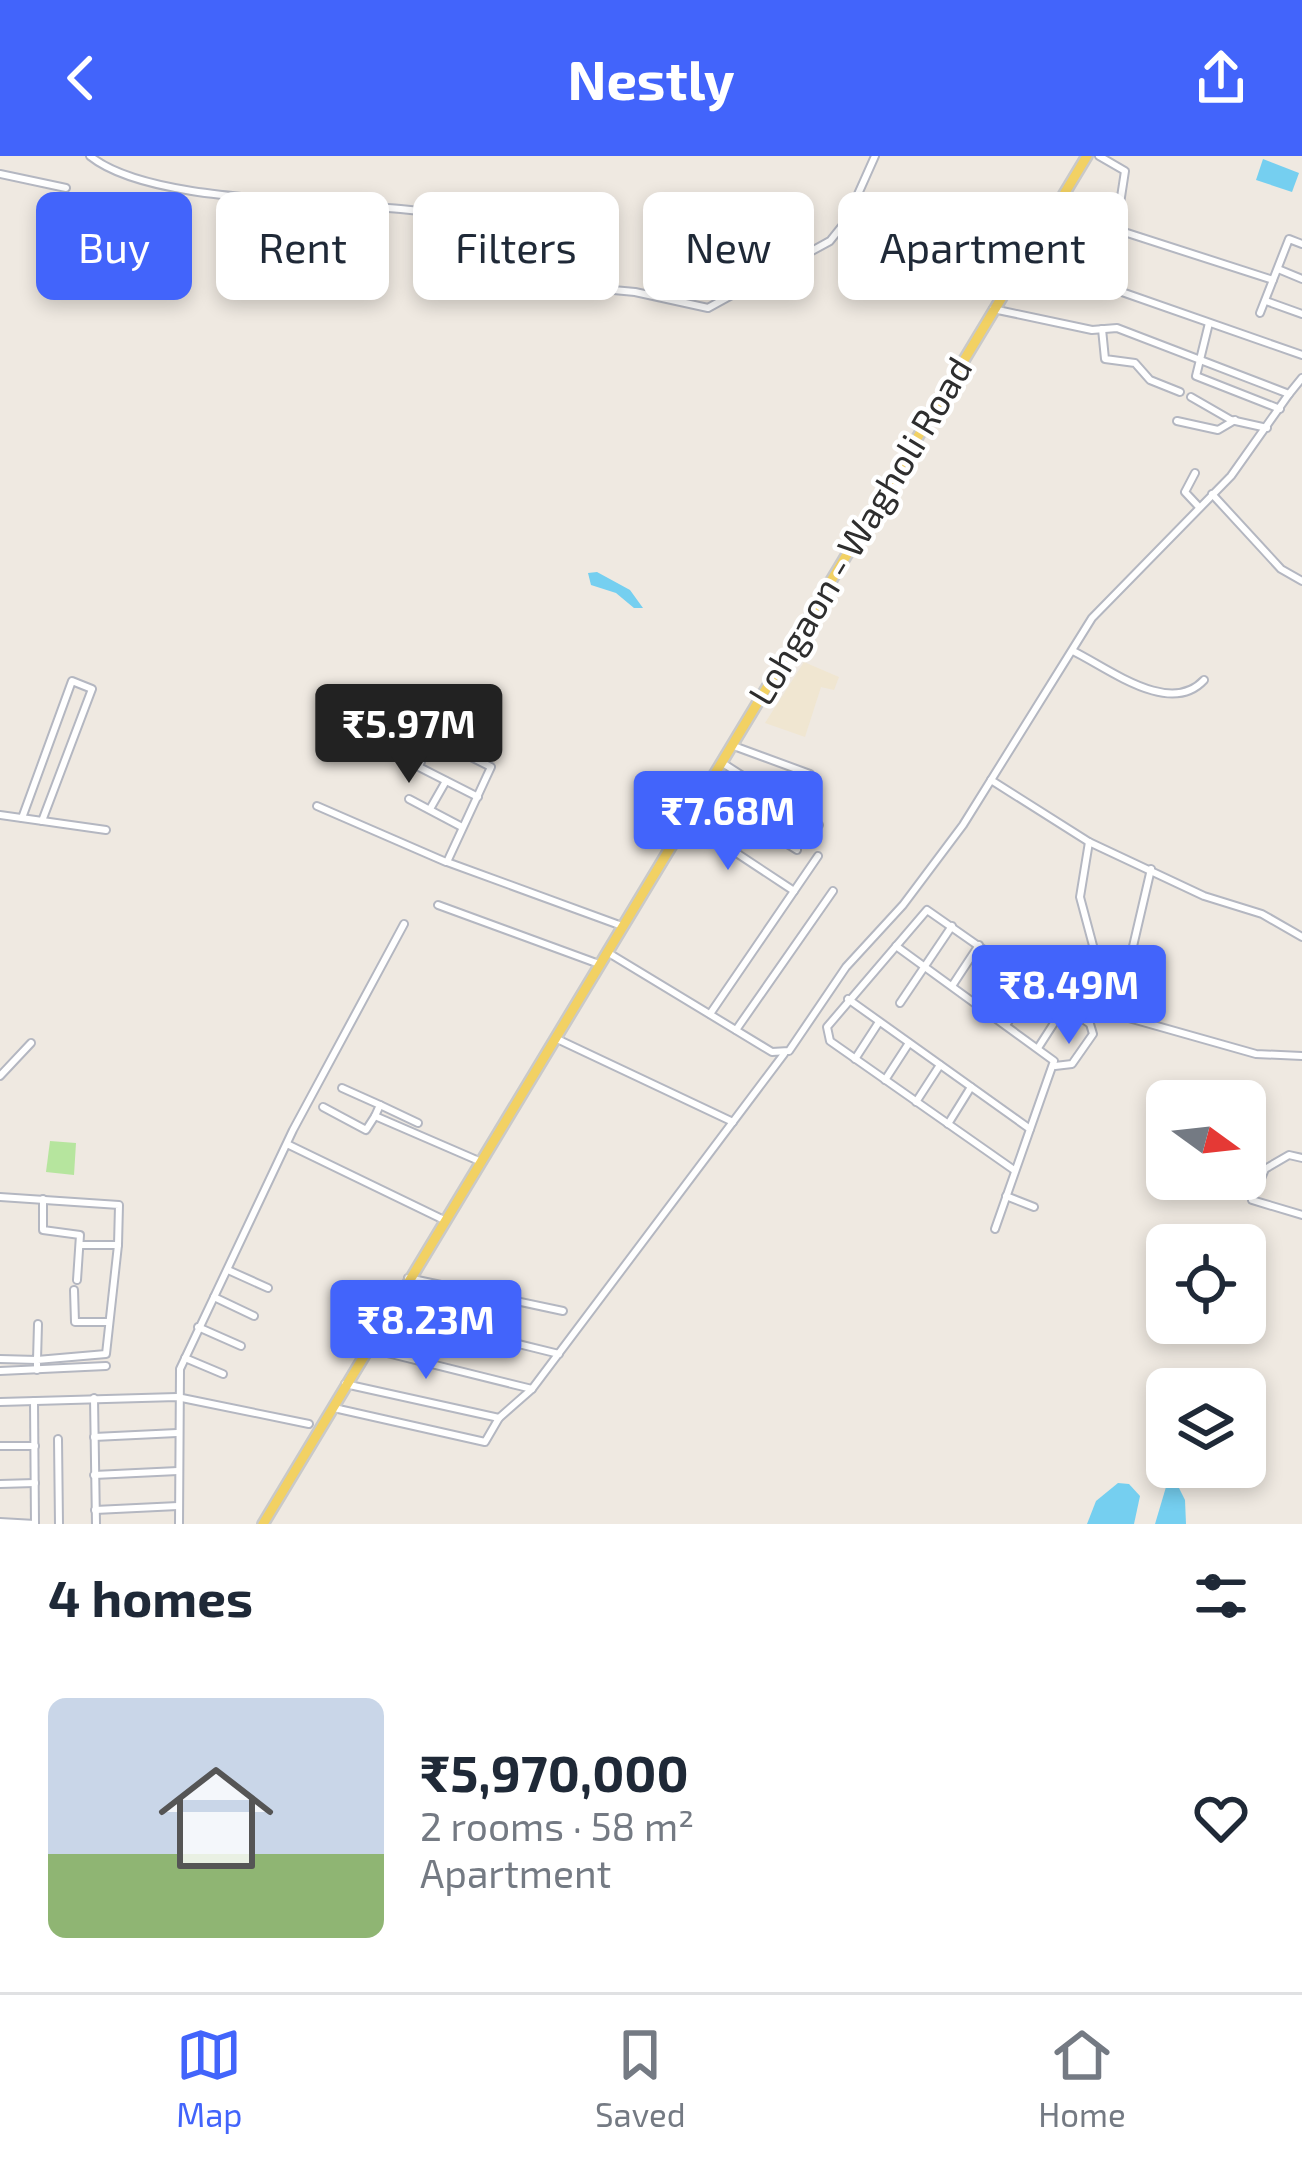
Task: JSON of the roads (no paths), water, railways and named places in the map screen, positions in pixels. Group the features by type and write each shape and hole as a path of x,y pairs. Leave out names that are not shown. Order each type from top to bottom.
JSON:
{"main road":[{"name":"Lohgaon - Wagholi Road","path":"263,1524 1087,156"}],"street":[{"path":"90,156 115,172 163,188 458,217 494,279 635,292 708,308 830,241 846,220 875,156"},
{"path":"1099,156 1126,171 1117,223 1121,231 1273,280"},
{"path":"0,174 66,188"},
{"path":"1260,313 1289,239 1302,244"},
{"path":"1277,269 1302,279"},
{"path":"1128,294 1302,355"},
{"path":"1265,300 1302,314"},
{"path":"993,309 1117,328 1289,394"},
{"path":"1209,323 1198,359 1198,378 1280,409"},
{"path":"1102,329 1105,359 1136,363 1150,380 1180,392"},
{"path":"330,1407 485,1442 499,1418 532,1389 559,1354 854,957 914,892 991,780 1091,618 1213,494 1302,378"},
{"path":"1191,397 1235,420 1268,428"},
{"path":"1177,421 1218,430 1235,420"},
{"path":"1195,472 1185,492 1199,507"},
{"path":"1213,494 1281,568 1302,580"},
{"path":"1072,650 1160,694 1182,694 1204,680"},
{"path":"22,818 72,681 92,688 42,820"},
{"path":"397,720 490,767 446,862"},
{"path":"430,736 417,764 478,797"},
{"path":"731,745 810,773"},
{"path":"45,754 66,761"},
{"path":"721,762 819,825"},
{"path":"991,780 1089,842 1204,896 1262,914 1302,938"},
{"path":"429,810 446,781"},
{"path":"703,791 797,850"},
{"path":"409,799 462,827"},
{"path":"28,802 47,809"},
{"path":"317,806 446,862 622,926"},
{"path":"0,815 106,830"},
{"path":"685,819 794,892"},
{"path":"1089,842 1080,897 1111,1013 1256,1054 1302,1056"},
{"path":"710,1014 818,856"},
{"path":"1124,985 1151,869"},
{"path":"736,1030 833,891"},
{"path":"438,905 599,964"},
{"path":"1015,1170 826,1036 848,1000 922,910 952,926 1090,1024 1093,1034 1072,1064 1055,1066"},
{"path":"179,1524 177,1397 185,1358 286,1144 404,925"},
{"path":"899,1003 952,926"},
{"path":"895,945 1038,1048 1055,1066"},
{"path":"952,986 979,945"},
{"path":"607,952 784,1054"},
{"path":"854,957 871,970"},
{"path":"978,1005 1006,964"},
{"path":"1006,1025 1034,984"},
{"path":"848,1000 1030,1129"},
{"path":"1038,1048 1065,1006"},
{"path":"855,1059 879,1022"},
{"path":"555,1038 733,1121"},
{"path":"0,1076 31,1043"},
{"path":"886,1080 909,1043"},
{"path":"916,1102 940,1065"},
{"path":"995,1229 1055,1066"},
{"path":"948,1124 971,1087"},
{"path":"342,1088 418,1123"},
{"path":"323,1107 367,1130 380,1105"},
{"path":"375,1116 479,1161"},
{"path":"286,1144 444,1220"},
{"path":"1302,1158 1289,1155 1265,1169 1252,1200 1302,1215"},
{"path":"1006,1196 1034,1207"},
{"path":"0,1197 119,1205 106,1354 0,1371"},
{"path":"43,1199 43,1230 77,1232 76,1280"},
{"path":"80,1245 118,1245"},
{"path":"227,1270 268,1288"},
{"path":"408,1278 563,1311"},
{"path":"74,1290 73,1320 109,1322"},
{"path":"214,1297 254,1316"},
{"path":"388,1312 559,1354"},
{"path":"37,1365 38,1324"},
{"path":"198,1327 241,1346"},
{"path":"366,1347 532,1389"},
{"path":"185,1358 223,1374"},
{"path":"0,1359 106,1366"},
{"path":"345,1384 499,1418"},
{"path":"0,1402 177,1397 309,1424"},
{"path":"94,1398 96,1524"},
{"path":"0,1522 35,1524 34,1401"},
{"path":"94,1437 177,1433"},
{"path":"58,1439 59,1524"},
{"path":"0,1446 34,1446"},
{"path":"94,1475 178,1472"},
{"path":"0,1484 35,1483"},
{"path":"95,1510 178,1506"}],"water":[{"path":"1263,159 1299,173 1292,192 1256,180"},
{"path":"597,572 630,590 643,608 634,608 616,593 591,585 588,573"},
{"path":"1118,1483 1129,1484 1140,1496 1134,1524 1087,1524 1096,1501"},
{"path":"1166,1488 1179,1488 1186,1524 1155,1524"}]}
